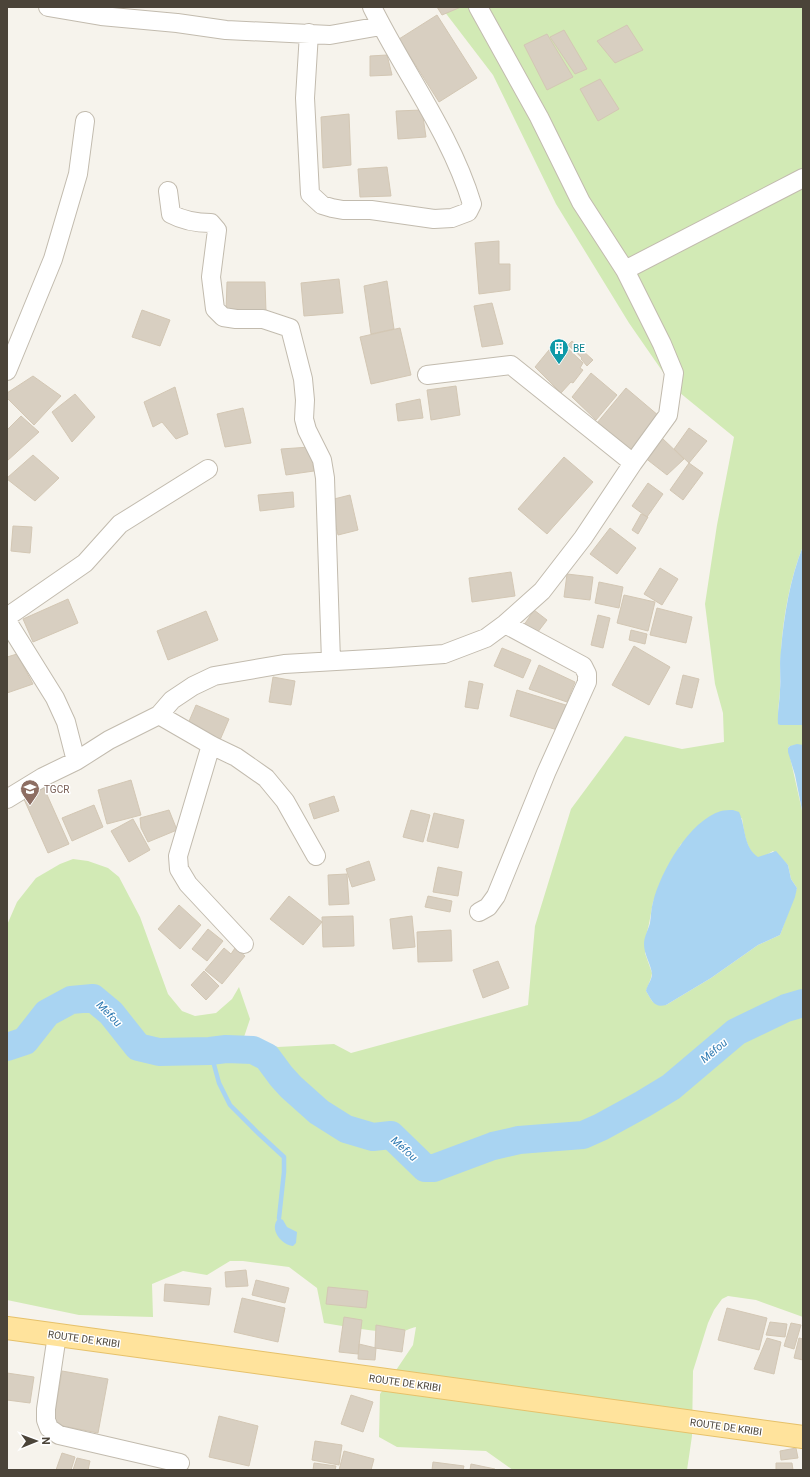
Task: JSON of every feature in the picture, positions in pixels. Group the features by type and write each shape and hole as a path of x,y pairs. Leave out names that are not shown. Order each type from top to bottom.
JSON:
{"main road":[{"name":"ROUTE DE KRIBI","path":"7,1328 803,1437"}],"street":[{"path":"48,7 101,16 177,23 226,30 330,34 381,26"},
{"path":"309,33 304,98 310,194 322,205 343,210 371,210 434,219 452,218 468,212 472,204 464,180 441,131 381,26 372,7"},
{"path":"7,799 43,777 76,761 109,740 159,715 172,700 192,686 214,676 284,664 444,654 486,638 505,624 542,591 583,538 633,463 668,415 674,373 625,270 581,202 539,117 478,7"},
{"path":"7,371 52,259 78,174 85,121"},
{"path":"625,270 803,178"},
{"path":"168,192 171,214 183,220 196,223 211,223 217,230 211,277 214,309 223,318 263,319 290,328 303,379 305,400 304,419 307,430 322,460 325,478 331,660"},
{"path":"427,376 511,365 633,463"},
{"path":"7,617 85,563 120,524 208,469"},
{"path":"7,617 94,562"},
{"path":"7,621 55,698 66,722 76,761"},
{"path":"479,912 488,906 496,896 546,773 587,682 587,674 583,666 505,624"},
{"path":"159,715 211,745 236,757 266,778 285,802 316,856"},
{"path":"211,745 178,856 179,868 188,884 244,944"},
{"path":"57,1335 46,1409 46,1420 49,1428 59,1434 180,1463"}],"green space":[{"path":"441,7 803,7 803,546 794,572 785,612 778,712 780,725 803,725 803,745 790,746 788,748 803,815 803,1317 756,1300 728,1296 722,1299 714,1310 708,1323 693,1371 692,1436 687,1470 513,1470 486,1451 397,1447 379,1437 380,1394 413,1345 416,1327 400,1332 389,1332 324,1323 317,1288 289,1267 243,1261 230,1261 207,1275 183,1271 152,1284 153,1317 79,1315 7,1300 7,925 17,902 36,878 60,864 73,859 88,861 108,868 119,877 140,917 168,994 182,1011 195,1016 216,1013 232,999 239,987 250,1019 244,1037 278,1047 334,1044 351,1053 528,1005 535,926 571,809 625,736 682,749 724,742 723,713 715,684 705,604 717,525 734,437 674,388 629,323 556,204 493,75","holes":["742,818 746,840 753,854 757,857 763,857 773,851 788,865 791,879 797,888 780,935 758,945 711,978 666,1005 656,1004 652,1001 646,991 652,973 645,953 646,936 653,902 664,875 681,844"]}],"water":[{"path":"803,546 803,725 780,725 778,724 778,715 780,694 780,655 788,597"},
{"path":"797,744 803,745 803,815 795,775 788,752 788,748 790,746"},
{"path":"733,810 739,812 747,842 753,853 758,857 776,851 788,865 791,879 797,888 780,935 758,945 711,978 666,1005 656,1005 646,991 652,974 644,944 645,936 650,923 652,905 662,876 678,849 698,825 721,811"},
{"path":"279,1218 283,1220 287,1227 297,1232 296,1243 293,1246 284,1243 275,1231 276,1222"}],"building":[{"path":"437,7 461,7 442,15"},
{"path":"437,15 477,78 439,102 399,39"},
{"path":"627,25 643,50 615,63 597,41"},
{"path":"564,30 587,69 575,74 550,37"},
{"path":"547,34 573,77 547,90 524,45"},
{"path":"387,55 392,75 370,76 370,56"},
{"path":"600,79 619,109 598,121 580,89"},
{"path":"422,110 426,137 398,139 396,111"},
{"path":"349,114 351,165 323,168 321,117"},
{"path":"387,167 391,196 360,197 358,169"},
{"path":"499,241 499,264 510,264 510,290 479,294 475,243"},
{"path":"339,279 343,313 304,316 301,283"},
{"path":"387,281 394,329 371,334 364,286"},
{"path":"227,282 265,282 266,312 226,312"},
{"path":"492,303 503,344 482,347 474,306"},
{"path":"142,310 170,320 160,346 132,337"},
{"path":"400,328 411,375 371,384 360,337"},
{"name":"BE","path":"558,339 583,363 580,368 583,370 573,383 571,382 561,393 535,367"},
{"path":"572,341 593,360 587,366 581,359 582,358 568,345"},
{"path":"591,373 617,395 596,420 572,397"},
{"path":"33,376 61,396 34,425 7,398 7,393"},
{"path":"456,386 460,415 431,420 427,390"},
{"path":"175,387 188,434 176,439 162,422 153,427 144,402"},
{"path":"626,388 659,416 625,457 592,429"},
{"path":"75,394 95,417 72,442 52,412"},
{"path":"420,399 423,418 398,421 396,404"},
{"path":"243,408 251,443 225,447 217,414"},
{"path":"21,416 39,432 7,461 7,430"},
{"path":"689,428 707,441 689,463 674,449"},
{"path":"662,438 684,459 667,475 644,457"},
{"path":"310,447 314,471 286,475 281,449"},
{"path":"33,455 59,478 35,501 7,479"},
{"path":"564,457 593,482 547,534 518,509"},
{"path":"689,463 703,473 683,500 670,490"},
{"path":"648,483 663,494 647,517 632,506"},
{"path":"293,492 294,507 260,511 258,495"},
{"path":"350,495 358,530 338,535 330,500"},
{"path":"641,514 648,517 638,534 632,530"},
{"path":"13,526 32,527 30,553 11,551"},
{"path":"610,528 636,548 617,574 590,554"},
{"path":"660,568 678,579 662,605 644,594"},
{"path":"511,572 515,596 472,602 469,578"},
{"path":"567,574 593,577 590,600 564,597"},
{"path":"599,582 623,587 619,608 595,603"},
{"path":"624,595 655,602 648,631 617,623"},
{"path":"68,599 78,623 33,642 23,619"},
{"path":"657,608 692,617 686,643 650,635"},
{"path":"534,610 547,620 534,637 522,628"},
{"path":"206,611 218,640 168,660 157,631"},
{"path":"598,615 610,618 603,648 591,645"},
{"path":"631,630 647,634 645,644 629,640"},
{"path":"634,646 670,667 649,705 612,685"},
{"path":"502,648 531,660 523,678 494,666"},
{"path":"17,654 33,684 7,693 7,657"},
{"path":"539,665 575,682 567,702 529,689"},
{"path":"683,675 699,679 692,708 676,704"},
{"path":"273,677 295,681 291,705 269,702"},
{"path":"469,681 483,684 478,709 465,707"},
{"path":"517,690 569,706 561,731 510,716"},
{"path":"196,705 229,719 220,740 187,726"},
{"path":"131,780 141,815 107,824 98,790"},
{"path":"44,788 69,844 48,853 23,797"},
{"path":"334,796 339,811 314,819 309,804"},
{"path":"94,805 103,827 72,841 62,818"},
{"path":"169,810 177,830 148,842 141,828 140,818"},
{"path":"411,810 430,815 423,842 403,837"},
{"path":"434,813 464,820 458,848 427,841"},
{"path":"133,819 150,850 129,862 111,831"},
{"path":"369,861 375,880 352,887 346,869"},
{"path":"438,867 462,872 458,896 433,892"},
{"path":"347,874 349,904 329,905 328,875"},
{"path":"289,896 322,922 303,945 270,919"},
{"path":"428,896 452,901 450,912 425,907"},
{"path":"179,905 201,925 180,949 158,929"},
{"path":"353,916 354,946 323,947 322,917"},
{"path":"412,916 415,947 393,949 390,919"},
{"path":"208,929 223,941 207,961 192,949"},
{"path":"451,930 452,961 418,962 417,932"},
{"path":"224,948 231,954 235,948 245,956 222,984 205,970"},
{"path":"498,961 509,988 483,998 473,970"},
{"path":"204,971 219,986 206,1000 191,985"},
{"path":"246,1270 248,1286 226,1287 225,1272"},
{"path":"256,1280 289,1288 285,1303 252,1295"},
{"path":"165,1284 211,1288 209,1305 164,1301"},
{"path":"328,1287 368,1291 366,1308 326,1304"},
{"path":"242,1298 285,1308 278,1342 234,1332"},
{"path":"727,1308 767,1318 759,1350 718,1340"},
{"path":"344,1317 362,1320 358,1354 339,1352"},
{"path":"770,1322 787,1324 785,1337 766,1335"},
{"path":"791,1323 801,1325 794,1349 784,1346"},
{"path":"376,1325 405,1330 402,1352 375,1348"},
{"path":"767,1338 781,1342 774,1374 754,1369"},
{"path":"799,1338 803,1339 803,1360 794,1358"},
{"path":"359,1344 376,1348 375,1360 358,1359"},
{"path":"62,1371 108,1379 98,1433 53,1424"},
{"path":"7,1373 34,1377 30,1403 7,1400"},
{"path":"351,1395 373,1402 363,1432 341,1424"},
{"path":"219,1416 258,1426 249,1466 209,1457"},
{"path":"315,1441 342,1445 339,1465 312,1460"},
{"path":"796,1448 798,1458 781,1460 780,1451"},
{"path":"344,1451 374,1459 371,1470 339,1470"},
{"path":"62,1453 75,1457 71,1470 56,1470"},
{"path":"77,1458 90,1461 88,1470 73,1470"},
{"path":"433,1462 464,1466 463,1470 432,1470"},
{"path":"314,1463 336,1466 335,1470 313,1470"},
{"path":"776,1463 792,1463 793,1470 776,1470"},
{"path":"471,1464 495,1469 495,1470 470,1470"}],"waterway":[{"name":"Méfou","path":"7,1047 25,1041 47,1013 71,1000 93,998 111,1013 138,1047 159,1052 210,1051 226,1049 253,1050 267,1057 291,1087 319,1112 346,1129 373,1137 391,1135 425,1168 434,1168 493,1146 519,1140 583,1135 601,1127 671,1087 736,1032 786,1008 803,1003"},
{"path":"213,1061 219,1083 230,1105 284,1157 284,1172 279,1218"}],"place":[{"name":"BE","path":"559,365"},
{"name":"TGCR","path":"30,806"}]}
